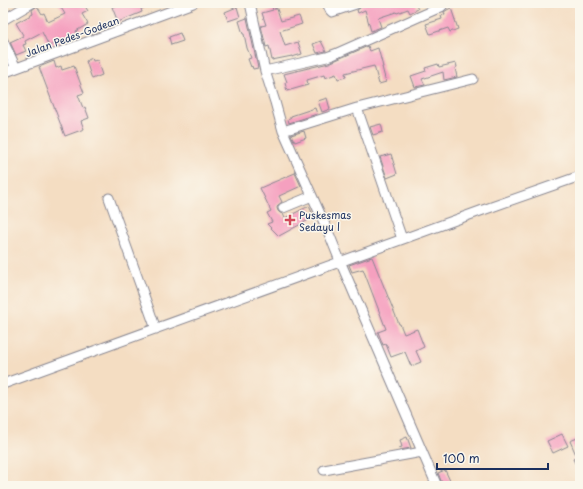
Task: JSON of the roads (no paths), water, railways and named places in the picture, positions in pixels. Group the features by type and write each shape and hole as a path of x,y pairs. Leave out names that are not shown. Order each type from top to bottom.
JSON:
{"street":[{"path":"3,20 32,3"},
{"name":"Jalan Pedes-Godean","path":"3,73 182,5 193,3"},
{"path":"250,3 266,71 283,131 438,486"},
{"path":"327,3 332,12 356,4"},
{"path":"266,71 335,54 441,7 443,3"},
{"path":"3,41 16,68"},
{"path":"283,131 357,108 473,79"},
{"path":"357,108 402,239"},
{"path":"3,384 340,261 580,176"},
{"path":"283,208 312,196"},
{"path":"109,198 156,328"},
{"path":"324,470 422,452"}],"place":[{"name":"Puskesmas Sedayu I","path":"290,220"}]}
